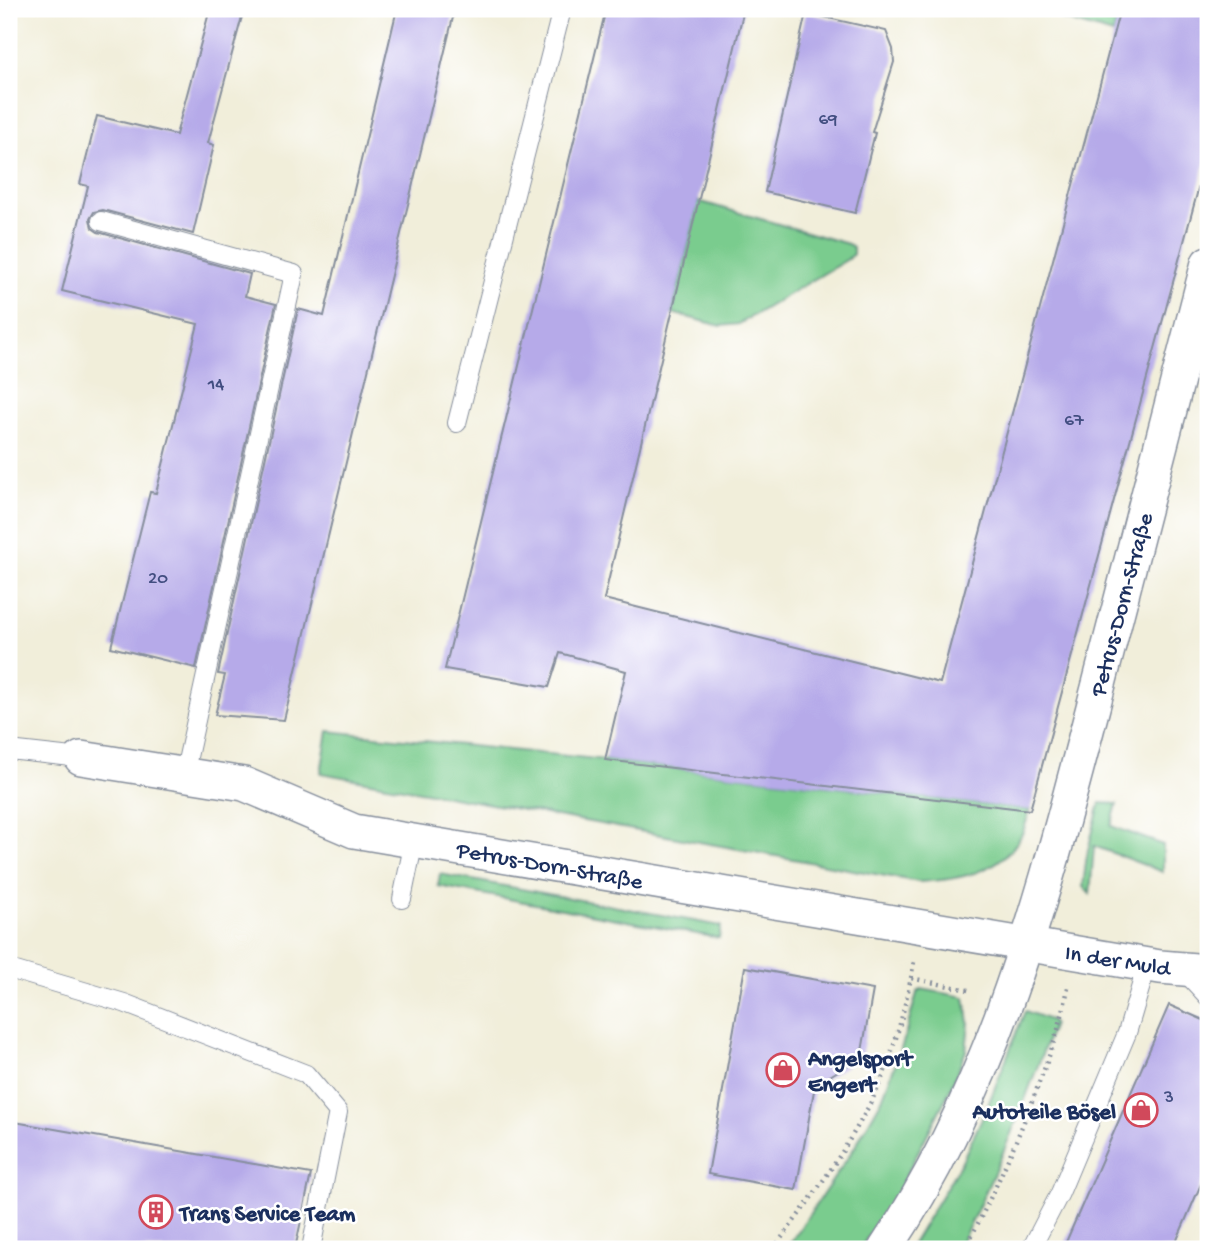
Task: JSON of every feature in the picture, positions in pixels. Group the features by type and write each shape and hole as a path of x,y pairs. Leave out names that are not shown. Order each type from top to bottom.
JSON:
{"street":[{"name":"Petrus-Dorn-Straße","path":"885,1249 910,1211 967,1103 1027,944 1084,741 1208,263"},
{"name":"Petrus-Dorn-Straße","path":"81,758 244,784 354,831 1027,944"},
{"name":"In der Muld","path":"1027,944 1147,965 1195,970"}],"lane":[{"path":"457,423 562,9"},
{"path":"101,221 294,274 184,775"},
{"path":"9,750 81,758"},
{"path":"402,900 414,841"},
{"path":"1031,1249 1060,1193 1127,1033 1147,965"},
{"path":"9,969 124,1003 306,1074 338,1112 311,1249"},
{"path":"1195,970 1208,997"}],"path":[{"path":"773,1249 823,1180 874,1095 895,1041 911,978 1008,998"}],"green space":[{"path":"1050,9 1120,9 1113,34 1062,19"},
{"path":"698,201 848,244 853,248 853,254 739,324 721,326 672,313"},
{"path":"328,731 605,760 1030,810 1021,836 1002,859 963,876 919,882 321,773"},
{"path":"1100,803 1117,804 1111,826 1163,845 1163,872 1094,846 1090,894 1083,887 1087,854"},
{"path":"440,874 721,926 719,938 438,886"},
{"path":"921,989 965,997 969,1022 966,1051 948,1094 897,1193 860,1249 786,1249 853,1150 882,1099 903,1043 917,993"},
{"path":"1025,1011 1050,1020 1053,1024 1009,1138 972,1222 958,1249 909,1249 961,1163 986,1110"}],"building":[{"path":"210,9 244,9 208,143 214,145 193,234 103,210 94,212 90,219 92,228 98,232 250,274 245,296 276,304 196,668 111,647 150,492 156,493 198,324 62,291 88,186 80,184 97,116 176,135"},
{"path":"397,9 455,9 284,720 215,715 225,675 218,674 298,309 324,316"},
{"path":"606,9 744,9 604,599 940,683 1120,9 1208,9 1208,153 1030,810 605,760 626,671 560,653 549,687 445,669"},
{"path":"806,13 886,31 893,49 894,62 872,132 875,133 855,213 765,192"},
{"name":"Angelsport Engert","path":"745,967 873,990 861,1057 815,1085 796,1190 708,1174"},
{"path":"1169,1005 1208,1022 1208,1168 1173,1249 1063,1249"},
{"name":"Trans Service Team","path":"9,1121 311,1174 295,1249 9,1249"}],"place":[{"name":"Angelsport Engert","path":"783,1070"},
{"name":"Autoteile Bösel","path":"1141,1110"},
{"name":"Trans Service Team","path":"156,1212"}]}
